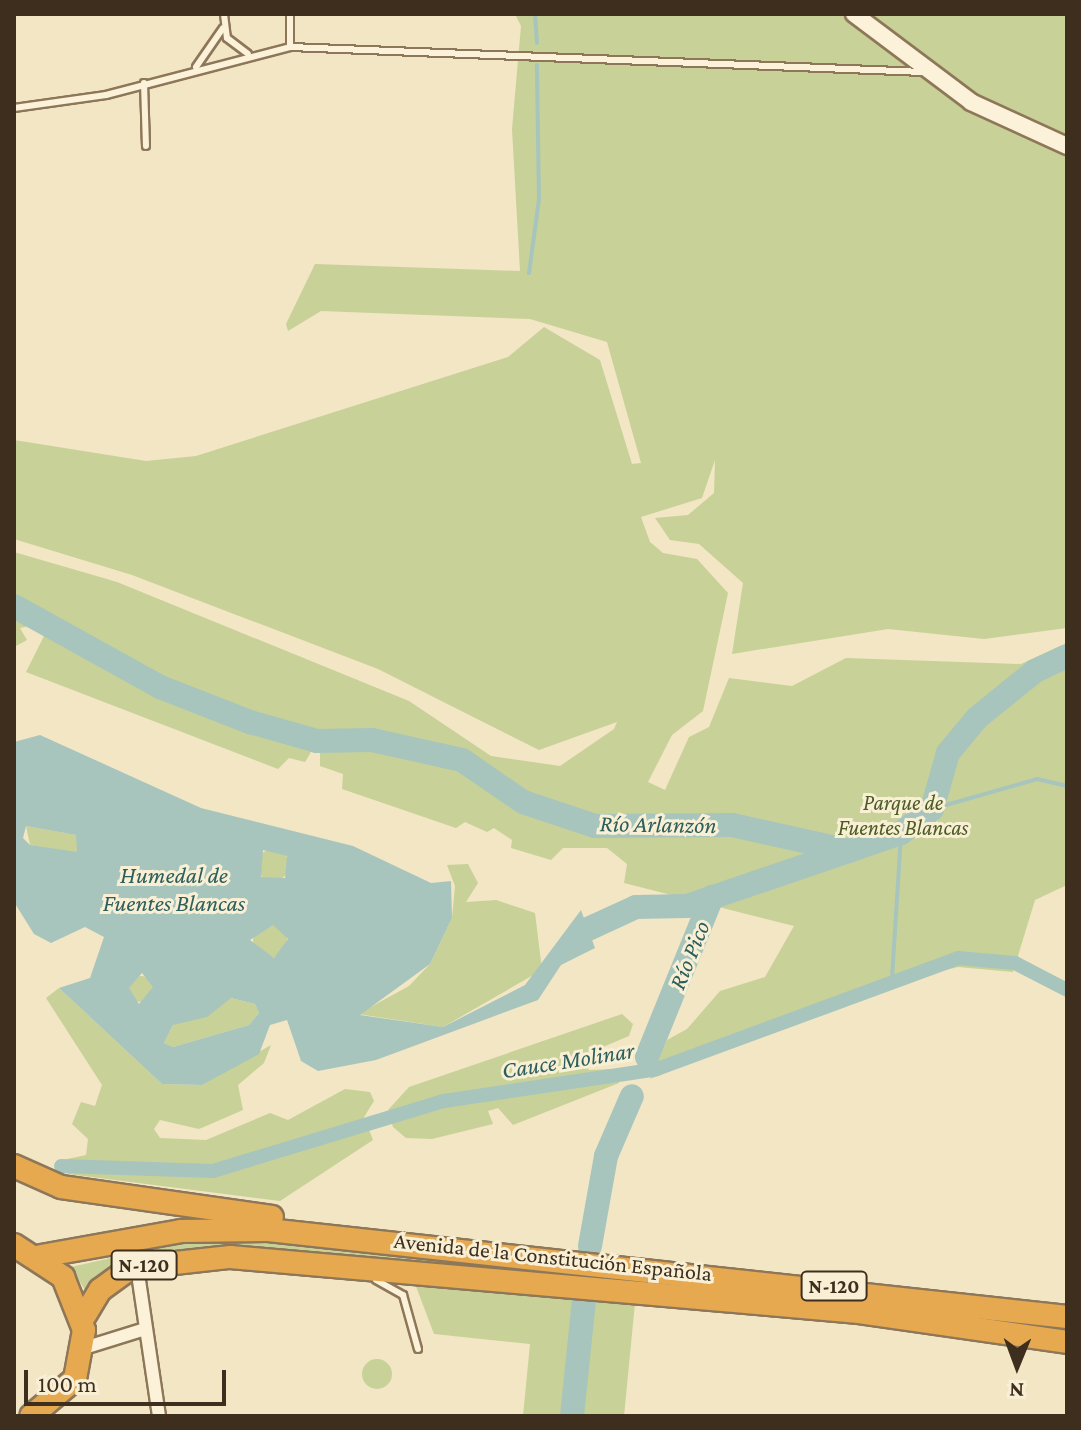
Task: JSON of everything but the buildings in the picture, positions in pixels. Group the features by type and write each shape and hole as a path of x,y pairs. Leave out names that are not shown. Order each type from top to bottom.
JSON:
{"highway":[{"path":"14,1166 61,1187 439,1237 482,1250"},
{"name":"Avenida de la Constitución Española","path":"41,1256 221,1229 590,1261 1067,1317"},
{"path":"16,1244 41,1256 69,1286 82,1320 84,1348 75,1379 43,1413"},
{"name":"Avenida de la Constitución Española","path":"82,1320 108,1283 137,1267 230,1257 585,1285 968,1326 1067,1342"}],"main road":[{"path":"854,14 1001,120 1067,146"}],"street":[{"path":"137,1267 159,1416"},
{"path":"84,1348 145,1329"}],"lane":[{"path":"196,67 223,28 224,14"},
{"path":"290,14 290,47"},
{"path":"223,28 231,44 248,54"},
{"path":"14,108 67,103 196,67 290,47 932,73"},
{"path":"144,83 146,146"},
{"path":"230,1257 385,1282 409,1311 418,1349"},
{"path":"968,1326 983,1317 1067,1325"}],"green space":[{"name":"Parque de Fuentes Blancas","path":"515,14 1067,14 1067,628 984,639 888,629 732,654 743,583 699,544 670,540 655,518 688,515 714,493 715,460 702,498 641,517 650,542 663,553 697,559 728,593 703,711 672,735 648,782 665,790 689,737 709,727 729,678 792,686 846,658 1021,664 1067,643 1067,885 1035,900 1013,972 958,967 896,982 650,1079 667,1040 687,1029 720,991 765,977 794,926 624,883 627,864 607,848 563,848 551,860 511,848 512,840 494,828 487,832 465,822 456,828 342,789 343,774 320,766 320,753 311,752 305,762 289,758 278,769 26,672 44,636 34,625 20,628 27,640 14,647 14,552 117,582 409,701 491,756 560,766 614,729 617,722 539,750 378,669 132,575 14,539 14,440 146,461 196,456 508,357 544,327 600,360 632,464 641,463 607,342 530,319 321,311 288,331 286,324 315,264 520,271 512,129 521,26"},
{"path":"26,826 77,835 77,853 30,845"},
{"path":"273,849 285,853 289,865 285,877 273,881 261,877 257,865 261,853"},
{"path":"468,864 478,883 466,902 496,900 535,913 542,970 443,1027 358,1014 409,986 430,964 452,918 455,886 447,865"},
{"path":"270,924 282,929 287,941 282,953 270,958 258,953 253,941 258,929"},
{"path":"141,976 150,980 154,989 150,998 141,1002 132,998 128,989 132,980"},
{"path":"59,988 162,1084 202,1085 271,1045 264,1063 238,1085 243,1110 199,1129 160,1120 154,1129 160,1138 206,1140 270,1113 288,1120 345,1089 370,1092 374,1101 364,1117 373,1140 280,1201 68,1174 67,1159 86,1155 88,1139 72,1124 81,1102 95,1106 102,1085 46,998"},
{"path":"231,998 255,1004 259,1013 249,1025 173,1047 164,1043 173,1025"},
{"path":"622,1014 633,1024 629,1036 579,1057 589,1070 614,1069 619,1083 513,1125 498,1108 488,1111 493,1124 432,1139 406,1138 393,1127 388,1110 409,1087"},
{"path":"191,1240 308,1244 601,1277 254,1247 130,1257 85,1290 71,1267"},
{"path":"414,1281 635,1303 624,1416 523,1416 530,1344 434,1334"},
{"path":"377,1359 388,1363 392,1374 388,1385 377,1389 366,1385 362,1374 366,1363"}],"water":[{"name":"Humedal de Fuentes Blancas","path":"40,735 201,808 353,846 431,883 451,881 452,918 430,964 360,1015 443,1027 525,985 581,910 595,948 561,965 538,1000 376,1060 318,1071 301,1061 287,1020 270,1025 259,1054 202,1085 162,1084 59,988 90,978 104,937 85,927 51,943 34,934 14,902 14,742","holes":["26,826 76,835 77,852 30,845 23,838","263,850 287,856 285,878 261,877","273,925 288,939 274,958 250,940","142,973 153,987 139,1004 129,988","231,998 255,1004 259,1013 249,1025 173,1047 164,1043 173,1025 207,1017"]}],"waterway":[{"path":"535,14 537,43"},
{"path":"529,273 539,199 537,65"},
{"name":"Río Arlanzón","path":"14,606 160,687 250,722 317,741 372,740 462,760 523,802 595,826 732,825 849,851 901,833 932,809 948,753 977,718 1035,671 1067,656"},
{"path":"932,809 1037,779 1067,786"},
{"path":"892,978 901,833"},
{"name":"Río Pico","path":"588,929 636,907 687,906 849,851"},
{"name":"Río Pico","path":"647,1057 712,897"},
{"name":"Cauce Molinar","path":"61,1166 213,1171 444,1101 657,1069 958,958 1015,963 1067,990"},
{"name":"Río Pico","path":"590,1246 606,1156 632,1096"},
{"name":"Río Pico","path":"572,1416 584,1299"}]}
